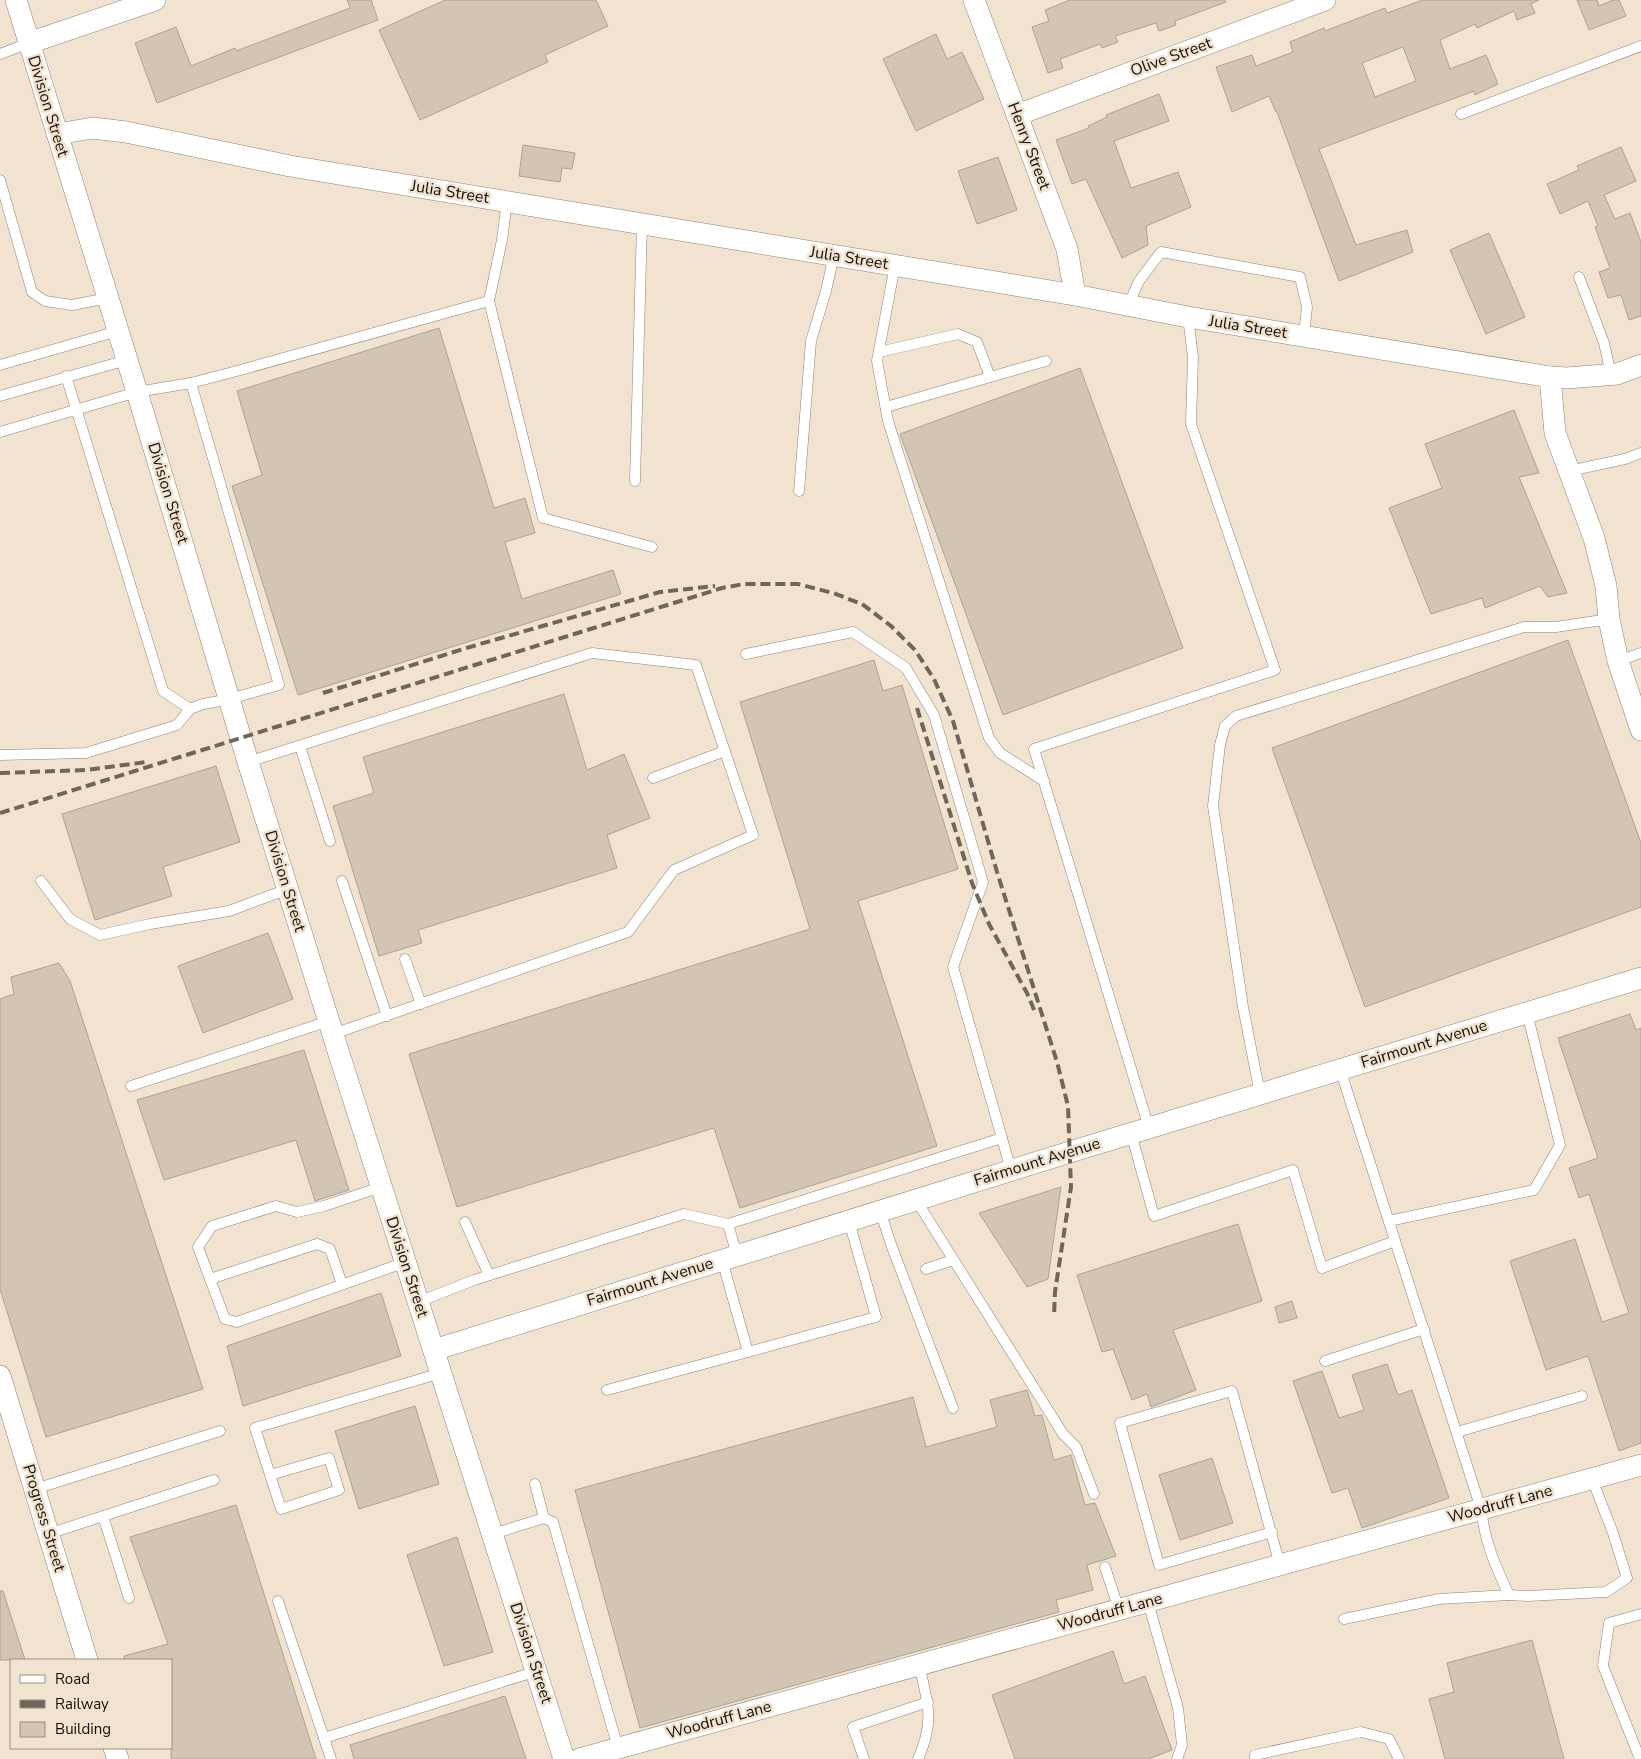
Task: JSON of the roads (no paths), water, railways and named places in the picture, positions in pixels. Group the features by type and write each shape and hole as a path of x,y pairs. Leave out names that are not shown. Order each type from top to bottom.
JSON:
{"street":[{"name":"Division Street","path":"16,0 137,392 248,762 564,1759"},
{"path":"29,43 155,0"},
{"name":"Henry Street","path":"974,0 1067,249 1075,295"},
{"name":"Olive Street","path":"1017,115 1325,0"},
{"name":"Julia Street","path":"57,134 93,128 126,132 290,166 1075,295 1188,317 1550,377 1568,378 1611,374 1641,365"},
{"path":"1550,377 1554,432 1594,538 1606,586 1609,618 1618,661 1641,730"},
{"name":"Fairmount Avenue","path":"434,1350 1641,978"},
{"name":"Progress Street","path":"0,1376 87,1659"},
{"name":"Woodruff Lane","path":"578,1759 1641,1465"}],"lane":[{"path":"0,54 29,43"},
{"path":"1461,114 1641,46"},
{"path":"0,180 32,292 45,301 72,305 108,298"},
{"path":"507,201 502,240 489,301 543,518 652,547"},
{"path":"635,481 642,223"},
{"path":"1128,306 1139,281 1161,252 1300,277 1307,307 1304,336"},
{"path":"799,491 810,341 826,292 834,255"},
{"path":"895,265 877,361 888,421 989,738 1000,753 1044,781"},
{"path":"1579,277 1604,342 1611,374"},
{"path":"0,432 137,392 191,383 489,301"},
{"path":"1188,317 1193,357 1191,424 1276,670 1034,749 1140,1131 1154,1216 1293,1170 1322,1268 1395,1241"},
{"path":"0,365 118,331"},
{"path":"879,352 958,334 977,342 990,377"},
{"path":"0,396 127,360"},
{"path":"886,407 1046,360"},
{"path":"66,376 163,691 190,709"},
{"path":"0,755 86,753 178,724 190,709 203,704 230,699 280,685 191,383"},
{"path":"1570,471 1641,454"},
{"path":"1260,1094 1243,1007 1213,806 1220,745 1225,726 1236,716 1524,627 1556,627 1609,618"},
{"path":"746,654 853,632 906,668 934,715 983,882 953,967 1011,1171"},
{"path":"131,1086 331,1027 387,1016 628,932 674,870 754,835 696,664 592,653 248,762"},
{"path":"1618,661 1641,653"},
{"path":"300,746 330,841"},
{"path":"653,778 725,751"},
{"path":"41,881 70,919 100,935 229,911 288,889"},
{"path":"342,881 387,1016"},
{"path":"405,959 421,1004"},
{"path":"1389,1221 1534,1190 1560,1145 1527,1013"},
{"path":"1340,1070 1457,1432 1481,1510 1492,1558 1509,1595"},
{"path":"418,1302 489,1275 684,1214 728,1224 1002,1138"},
{"path":"382,1187 324,1206 297,1212 276,1206 212,1226 198,1247 225,1319 237,1322 406,1262"},
{"path":"916,1200 1063,1434 1076,1447 1094,1494"},
{"path":"880,1211 892,1248 953,1408"},
{"path":"607,1390 876,1317 849,1221"},
{"path":"465,1222 489,1275"},
{"path":"728,1224 730,1258 748,1352"},
{"path":"210,1280 317,1244 330,1249 342,1284"},
{"path":"926,1269 953,1260"},
{"path":"1325,1361 1424,1329"},
{"path":"270,1476 329,1458 339,1490 280,1509 255,1428 441,1373"},
{"path":"1272,1532 1159,1566 1120,1423 1232,1391 1272,1532 1280,1565"},
{"path":"1457,1432 1582,1396"},
{"path":"35,1489 220,1431"},
{"path":"1344,1619 1439,1599 1606,1592 1627,1578 1613,1533 1592,1479"},
{"path":"48,1534 214,1480"},
{"path":"535,1484 544,1518"},
{"path":"104,1516 129,1598"},
{"path":"493,1534 544,1518 553,1522 618,1748"},
{"path":"1105,1567 1120,1610"},
{"path":"278,1601 331,1759"},
{"path":"1148,1602 1178,1708 1182,1744 1177,1759"},
{"path":"1640,1759 1602,1666 1609,1623 1641,1614"},
{"path":"918,1759 930,1721 928,1702 919,1665"},
{"path":"324,1738 537,1671"},
{"path":"864,1759 853,1727 928,1702"},
{"path":"1255,1759 1255,1755 1361,1732 1389,1739 1398,1759"}],"railway":[{"path":"0,813 722,588 744,584 798,584 833,593 862,604 891,626 915,650 934,679 953,721 997,872 1057,1062 1068,1106 1071,1187 1055,1292 1054,1316"},
{"path":"323,693 470,647 660,592 715,586"},
{"path":"917,708 972,883 989,924 1027,993 1035,1012"},
{"path":"0,773 86,770 147,762"}]}
